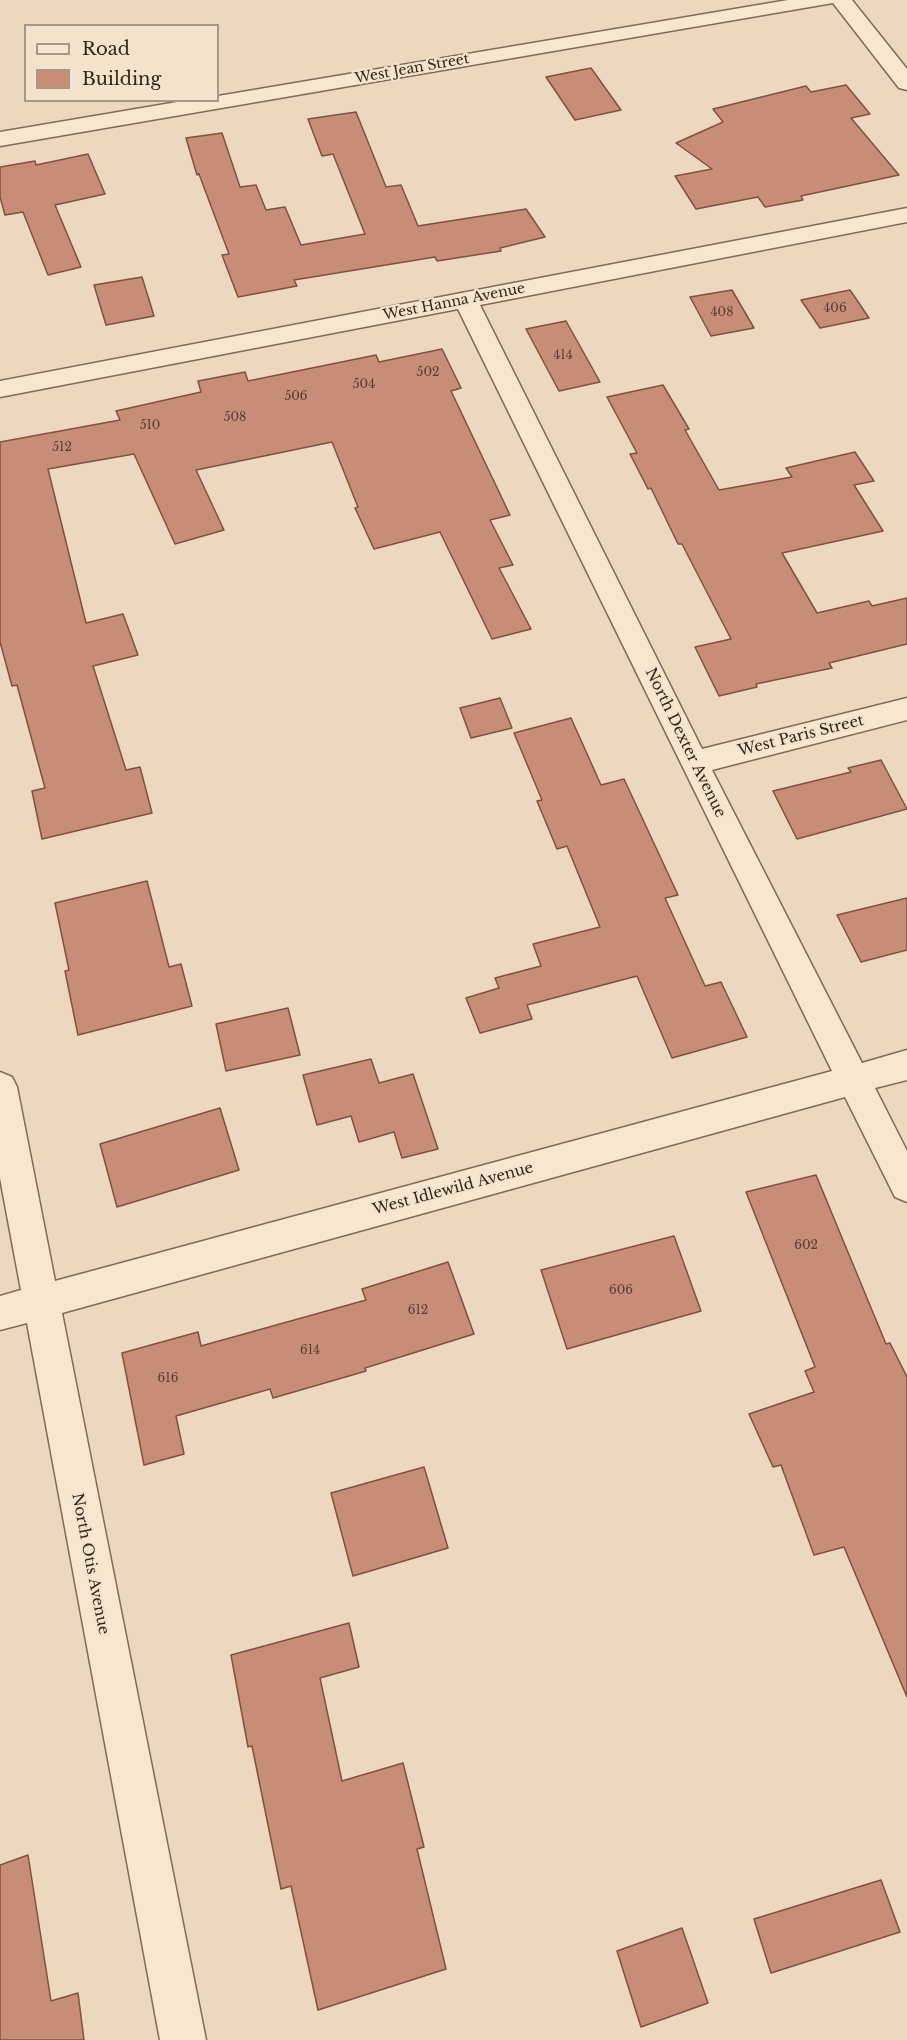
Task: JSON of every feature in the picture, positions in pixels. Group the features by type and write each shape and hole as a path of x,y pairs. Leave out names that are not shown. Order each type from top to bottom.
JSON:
{"street":[{"name":"West Jean Street","path":"0,139 825,0"},
{"path":"841,0 907,83"},
{"name":"West Hanna Avenue","path":"0,389 907,215"},
{"name":"North Dexter Avenue","path":"466,300 694,763 907,1186"},
{"name":"West Paris Street","path":"694,763 907,709"},
{"name":"West Idlewild Avenue","path":"0,1313 907,1065"},
{"name":"North Otis Avenue","path":"0,1087 39,1302 183,2040"}],"building":[{"path":"591,68 621,110 575,120 546,77"},
{"path":"846,85 870,114 851,118 899,175 801,196 803,200 765,207 758,197 696,209 675,176 712,169 676,143 723,122 713,109 806,86 811,92"},
{"path":"356,112 386,187 401,185 418,226 526,209 545,237 500,248 501,251 437,261 435,257 294,280 297,286 238,297 222,255 229,254 199,174 197,175 186,138 222,133 240,187 256,185 266,210 285,207 301,245 365,234 333,154 322,156 308,119"},
{"path":"88,154 105,194 55,205 81,267 48,275 23,212 5,215 0,197 0,167 35,161 36,165"},
{"path":"142,277 154,316 106,325 94,285"},
{"path":"732,290 754,328 711,336 690,297"},
{"path":"850,290 869,318 820,328 801,300"},
{"path":"566,321 600,382 559,391 526,329"},
{"path":"442,349 461,388 451,391 510,515 490,520 513,565 499,568 531,629 492,639 440,532 374,549 355,508 358,507 332,442 196,470 224,530 175,544 134,454 48,469 86,623 123,614 138,655 93,666 126,770 140,767 152,813 42,839 32,791 45,788 17,685 12,686 0,642 0,442 120,420 116,411 201,392 198,381 245,372 248,381 376,355 379,362"},
{"path":"663,385 689,429 685,430 719,490 792,477 786,468 855,452 874,481 854,485 883,531 782,553 817,613 869,601 872,606 907,598 907,644 829,663 832,668 756,684 757,687 719,696 695,647 731,639 682,544 678,544 651,488 648,489 630,454 637,453 607,397"},
{"path":"500,698 512,728 471,738 460,708"},
{"path":"571,718 601,785 624,779 678,895 665,898 705,986 721,982 747,1037 672,1058 637,976 527,1005 532,1019 480,1033 466,998 499,988 495,978 541,966 533,944 600,927 567,846 557,849 537,801 542,800 514,733"},
{"path":"881,760 907,809 797,839 773,791 851,772 848,768"},
{"path":"147,881 169,967 181,964 192,1006 78,1035 65,971 69,970 55,903"},
{"path":"907,898 907,950 861,962 837,915"},
{"path":"288,1008 300,1055 226,1071 216,1024"},
{"path":"371,1059 379,1083 413,1074 438,1149 402,1158 394,1132 359,1142 351,1116 317,1125 303,1075"},
{"path":"220,1108 239,1170 117,1207 100,1144"},
{"path":"816,1175 886,1344 890,1343 907,1377 907,1697 844,1547 814,1555 781,1465 773,1467 749,1414 814,1392 805,1371 815,1367 746,1192"},
{"path":"674,1236 701,1311 567,1349 541,1270"},
{"path":"448,1262 474,1334 365,1368 366,1371 273,1398 270,1389 176,1416 184,1454 144,1465 122,1353 198,1332 201,1346 366,1300 362,1289"},
{"path":"424,1467 448,1548 353,1576 331,1493"},
{"path":"349,1623 359,1667 320,1678 342,1781 403,1763 424,1847 417,1849 446,1969 318,2010 291,1886 281,1889 252,1746 248,1747 231,1655"},
{"path":"28,1855 51,2001 78,1993 84,2040 0,2040 0,1865"},
{"path":"881,1880 900,1932 771,1973 754,1919"},
{"path":"682,1928 708,2003 641,2027 617,1951"}]}
